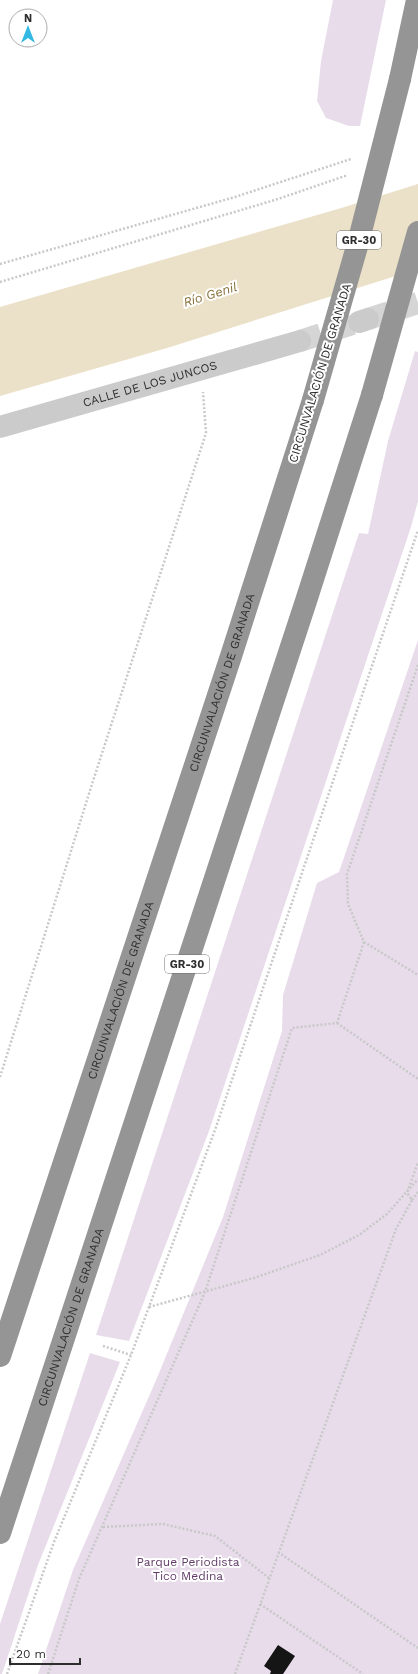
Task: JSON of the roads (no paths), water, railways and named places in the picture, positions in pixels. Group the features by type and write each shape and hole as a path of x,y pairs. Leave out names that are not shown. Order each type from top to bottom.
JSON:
{"highway":[{"name":"CIRCUNVALACIÓN DE GRANADA","path":"0,1356 232,653 313,400 358,243 400,79 417,0"},
{"name":"CIRCUNVALACIÓN DE GRANADA","path":"0,1533 306,601 372,395 418,232"}],"street":[{"name":"CALLE DE LOS JUNCOS","path":"0,427 201,370 300,340"}],"water":[{"name":"Río Genil","path":"418,184 418,269 167,348 0,396 0,307 338,209"}],"tunnel":[{"path":"368,319 418,303"},
{"path":"300,341 359,322"}],"park label":[{"name":"Parque Periodista Tico Medina","path":"188,1569"}]}
